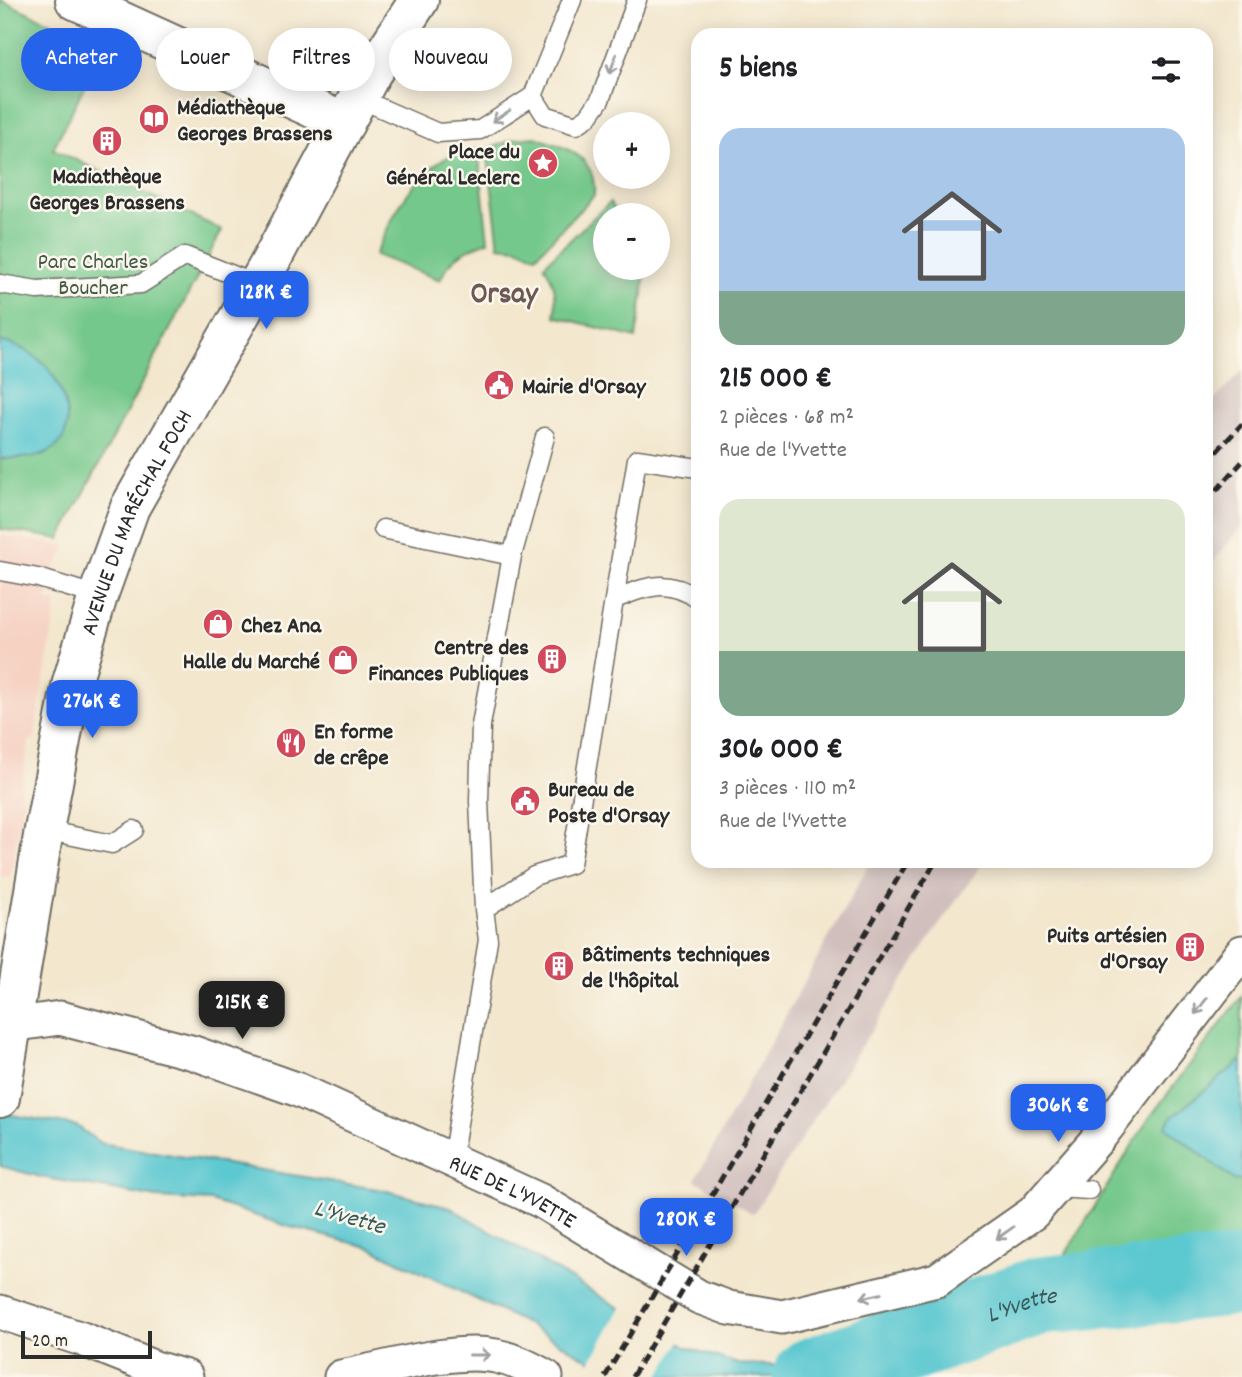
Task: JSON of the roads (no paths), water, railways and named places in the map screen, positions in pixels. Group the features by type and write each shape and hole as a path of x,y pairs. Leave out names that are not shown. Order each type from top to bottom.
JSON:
{"main road":[{"path":"75,0 351,110"},
{"name":"AVENUE DU MARÉCHAL FOCH","path":"0,1098 6,1025 72,682 98,596 130,507 258,285 351,110 419,0"}],"street":[{"name":"RUE DE L'YVETTE","path":"6,1025 60,1018 194,1053 296,1089 541,1201 699,1297 730,1308 782,1317 937,1280 1033,1213 1101,1135 1242,952"},
{"path":"0,1312 186,1377"},
{"path":"341,1377 455,1355 494,1355 524,1364 546,1377"}],"lane":[{"path":"351,110 438,133 480,130 533,96 572,0"},
{"path":"533,96 545,115 576,125 588,117 600,100 637,0"},
{"path":"0,284 37,290 141,284 185,257 258,285"},
{"path":"452,1160 488,940 479,801 481,725 512,556 545,437"},
{"path":"484,909 534,876 571,864 637,459 691,467"},
{"path":"383,529 512,556"},
{"path":"0,571 38,578 98,596"},
{"path":"615,599 650,585 681,587 691,594"},
{"path":"44,830 112,844 134,830"},
{"path":"1056,1188 1089,1190"}],"water":[{"path":"0,341 23,349 43,363 63,395 67,422 65,434 59,444 48,452 30,457 0,459"},
{"path":"1242,1060 1242,1181 1234,1180 1166,1127 1172,1117"},
{"path":"0,1113 77,1126 100,1143 383,1190 449,1207 686,1347 738,1364 796,1366 888,1324 908,1361 871,1377 618,1377 527,1324 369,1247 290,1227 211,1201 157,1198 41,1177 0,1166"}],"waterway":[{"name":"L'Yvette","path":"812,1377 1040,1296 1242,1276"}],"railway":[{"path":"1213,455 1242,424"},
{"path":"1213,494 1242,462"},
{"path":"605,1377 904,868"},
{"path":"632,1377 932,868"}],"place":[{"name":"Médiathèque Georges Brassens","path":"154,119"},
{"name":"Madiathèque Georges Brassens","path":"107,141"},
{"name":"Place du Général Leclerc","path":"543,163"},
{"name":"Mairie d'Orsay","path":"499,385"},
{"name":"Chez Ana","path":"218,624"},
{"name":"Centre des Finances Publiques","path":"552,659"},
{"name":"Halle du Marché","path":"343,660"},
{"name":"En forme de crêpe","path":"291,743"},
{"name":"Bureau de Poste d'Orsay","path":"525,801"},
{"name":"Puits artésien d'Orsay","path":"1190,947"},
{"name":"Bâtiments techniques de l'hôpital","path":"559,966"}],"district":[{"name":"Orsay","path":"504,292"}],"park label":[{"name":"Parc Charles Boucher","path":"93,273"}]}
